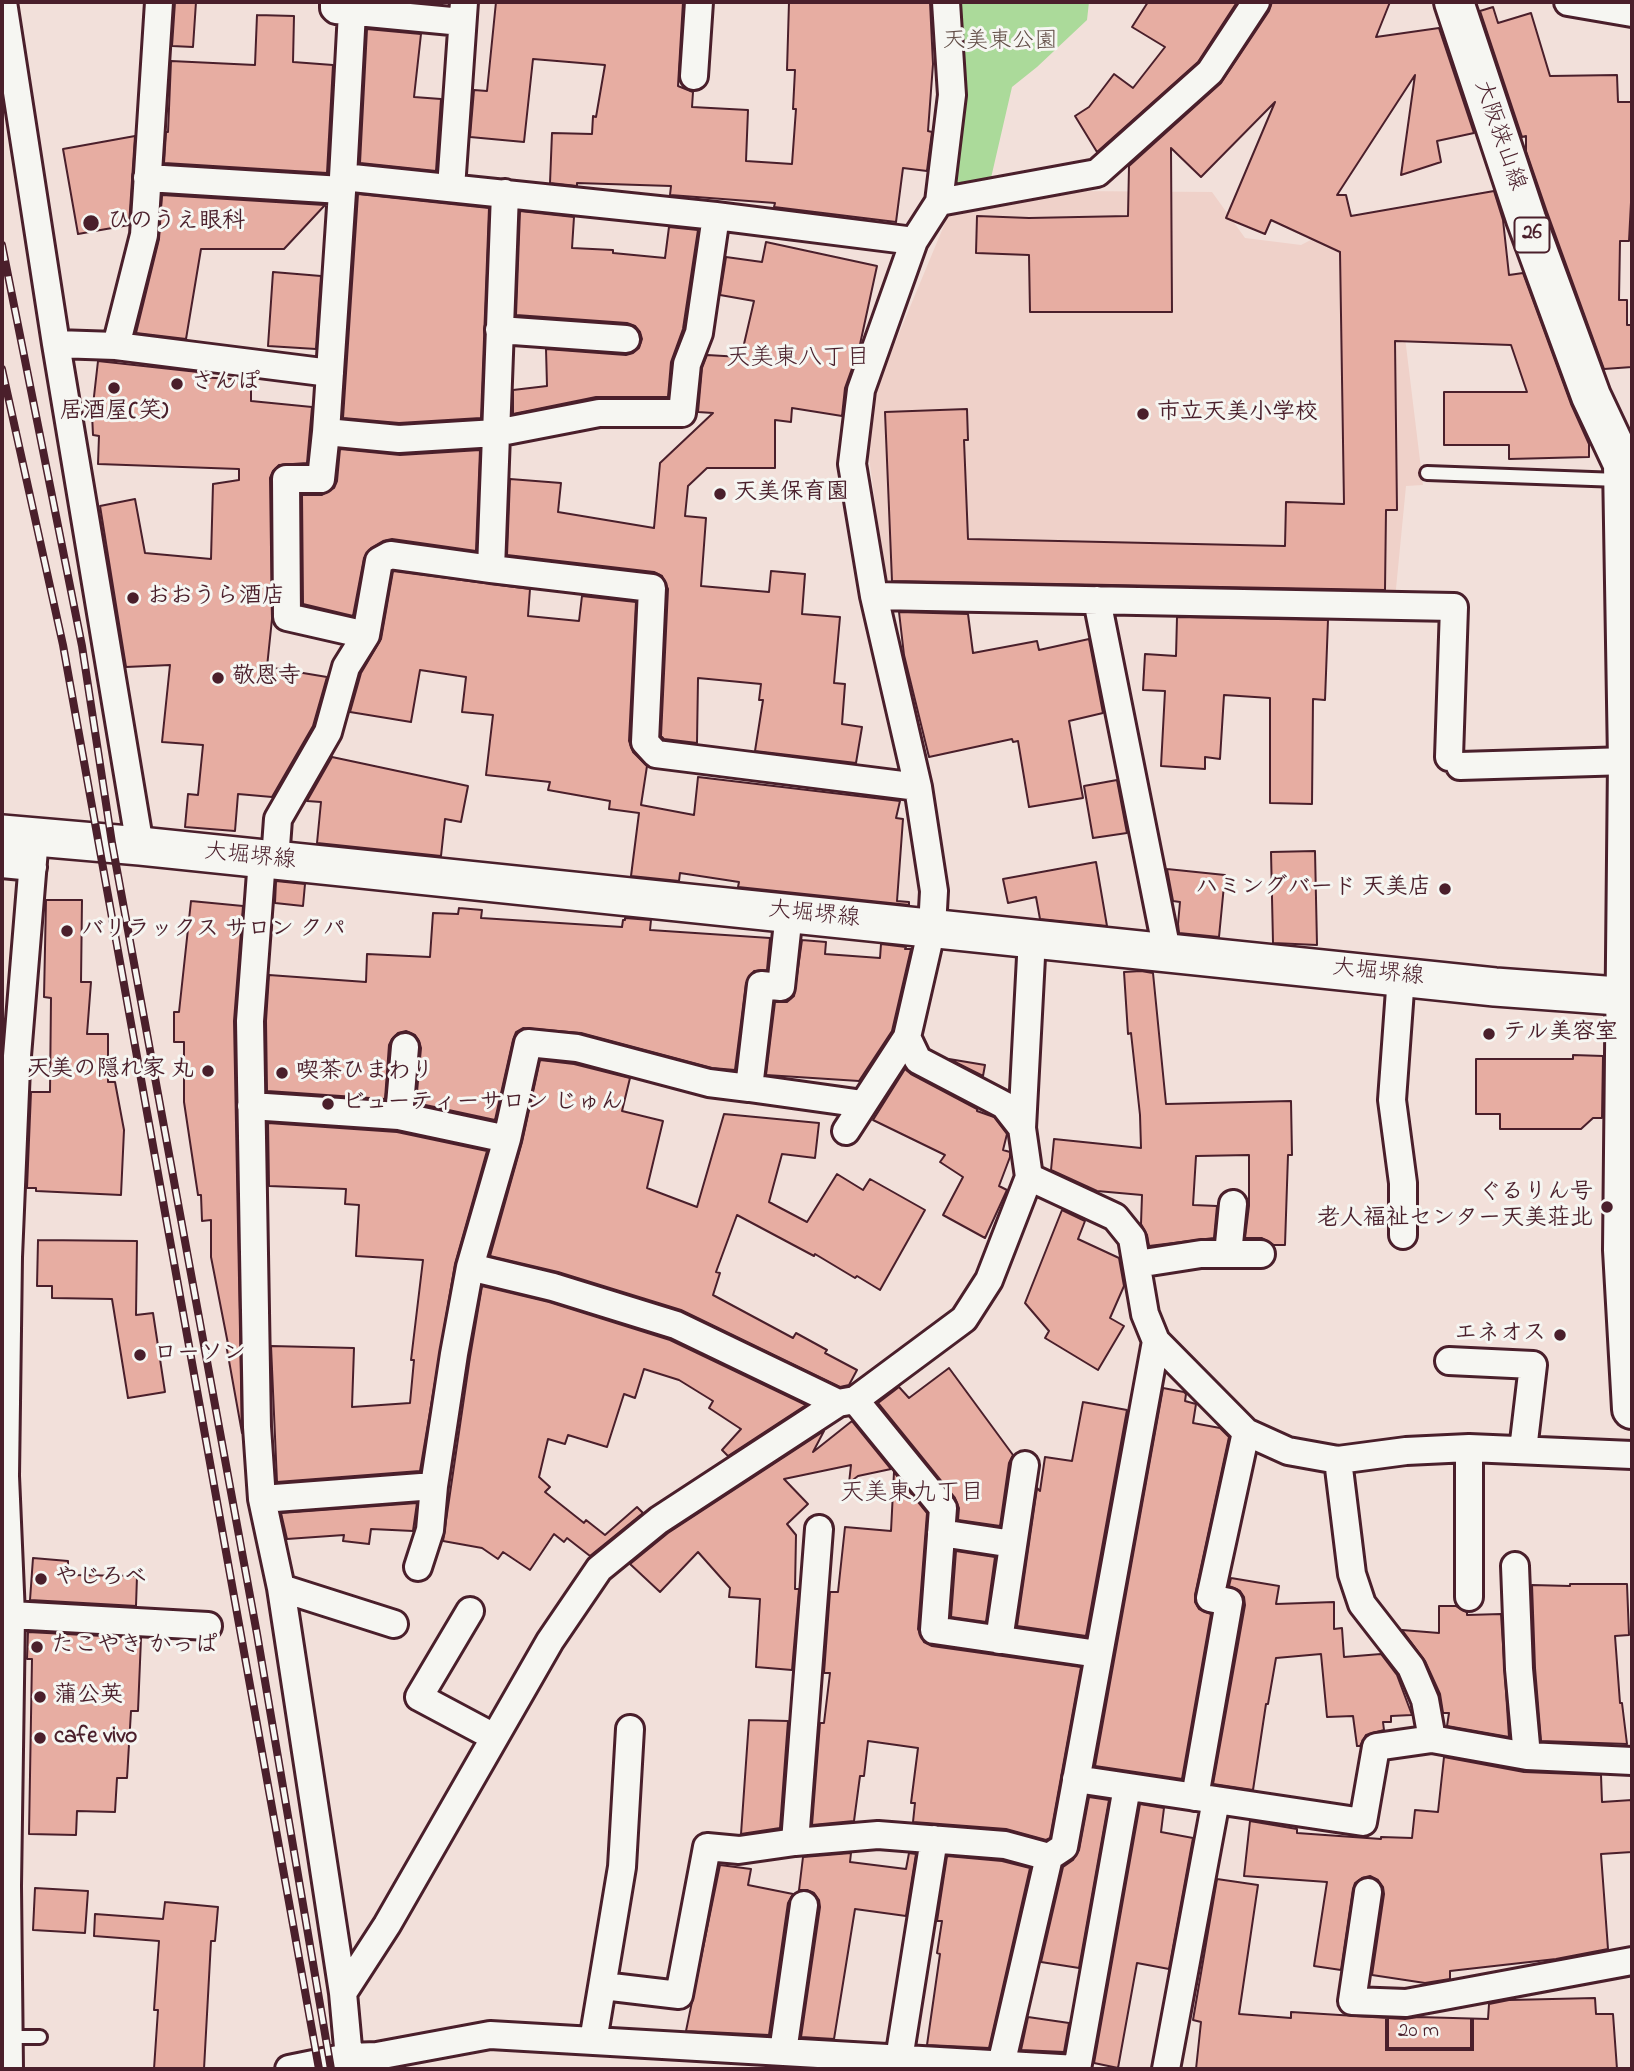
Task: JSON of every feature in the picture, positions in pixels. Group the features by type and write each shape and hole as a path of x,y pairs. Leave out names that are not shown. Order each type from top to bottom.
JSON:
{"main road":[{"name":"大阪狭山線","path":"1454,2 1526,219 1591,396 1626,464 1629,662 1628,1250 1632,1409"},
{"name":"大堀堺線","path":"23,846 140,846 1495,987 1629,997"}],"street":[{"path":"3,2 56,344 140,846"},
{"path":"116,346 144,235 159,2"},
{"path":"694,76 699,2"},
{"path":"846,1131 907,1037 932,928 934,891 918,787 874,596 852,464 861,390 914,241 939,202 953,94 946,2"},
{"path":"939,202 1097,173 1210,72 1256,2"},
{"path":"1568,2 1632,13"},
{"path":"366,635 287,617 286,479 321,479 326,432 342,184 343,7 463,12 451,188"},
{"path":"148,178 451,188 716,216 914,241"},
{"path":"491,569 505,193"},
{"path":"326,432 399,439 496,433 599,413 682,413 687,364 699,332 716,216"},
{"path":"499,330 626,339"},
{"path":"56,344 116,346 330,373"},
{"path":"349,2063 343,1993 281,1588 262,1499 257,1427 250,1021 269,860 278,818 328,732 346,667 366,635 379,561 390,555 652,588 645,742 656,754 918,787"},
{"path":"874,596 1454,607 1455,762 1629,780"},
{"path":"1097,600 1167,951"},
{"path":"2,864 23,846"},
{"path":"9,2069 4,1886 6,1691 10,1615 3,1476 5,1257 9,1067 23,846"},
{"path":"749,1088 761,985 781,986 789,913"},
{"path":"343,1993 387,1925 551,1641 599,1569 659,1520 847,1401 964,1320 989,1280 1029,1177 1022,1128 1032,938"},
{"path":"1401,976 1392,1100 1404,1183 1403,1235"},
{"path":"907,1037 918,1060 1004,1105 1022,1128"},
{"path":"418,1567 430,1530 454,1354 471,1267 507,1139 528,1043 577,1048 709,1083 863,1104"},
{"path":"399,1116 405,1047"},
{"path":"251,1106 399,1116 507,1139"},
{"path":"1029,1177 1115,1217 1132,1238 1145,1314 1156,1341 1246,1432 1288,1451 1338,1460 1406,1451 1469,1448 1632,1455"},
{"path":"1228,1254 1233,1204"},
{"path":"1137,1264 1200,1254 1261,1254"},
{"path":"471,1267 553,1287 676,1325 847,1401 943,1508 934,1630 1098,1654"},
{"path":"1001,2065 1049,1857 1064,1847 1156,1341"},
{"path":"1449,1361 1532,1365 1523,1450"},
{"path":"1166,2069 1206,1799 1229,1602 1210,1598 1246,1432"},
{"path":"1469,1448 1469,1597"},
{"path":"1338,1460 1352,1574 1362,1605 1411,1667 1426,1700 1432,1739"},
{"path":"999,1640 1025,1465"},
{"path":"262,1499 434,1486"},
{"path":"795,1842 819,1529"},
{"path":"941,1533 1013,1544"},
{"path":"1515,1566 1519,1670 1527,1756"},
{"path":"281,1588 394,1624"},
{"path":"470,1611 419,1697 494,1737"},
{"path":"10,1615 208,1626"},
{"path":"593,2041 622,1867 630,1729"},
{"path":"1076,1779 1363,1822 1376,1747 1432,1739 1527,1756 1632,1761"},
{"path":"289,2069 349,2063 490,2035 1077,2069 1127,1787"},
{"path":"603,1986 679,1995 707,1847 739,1850 878,1835 1006,1845 1049,1857"},
{"path":"899,2059 934,1839"},
{"path":"1368,1892 1352,2001 1406,2003 1632,1961"},
{"path":"783,2052 804,1905"}],"lane":[{"path":"1427,473 1626,464"},
{"path":"8,2037 40,2037"}],"shaded area":[{"name":"市立天美小学校","path":"1072,191 1212,192 1245,238 1301,245 1336,227 1402,313 1423,485 1406,486 1395,599 897,591 886,582 867,443 875,391 950,211"}],"green space":[{"name":"天美東公園","path":"954,2 1089,2 1087,20 1012,87 991,178 946,191"}],"building":[{"path":"175,2 196,2 193,47 172,46"},
{"path":"496,2 683,2 678,86 693,92 692,107 748,110 746,161 792,164 796,109 793,109 795,70 787,70 789,2 930,2 933,64 928,131 932,132 927,171 903,168 896,222 774,207 775,203 670,195 671,186 577,183 577,186 550,183 552,133 592,134 593,116 596,117 605,65 533,59 524,142 470,137 474,90 487,91"},
{"path":"1148,2 1237,2 1198,62 1097,152 1075,116 1089,107 1114,74 1133,88 1165,47 1132,27"},
{"path":"1272,2 1390,2 1376,37 1439,28 1474,133 1437,141 1441,162 1401,175 1415,75 1337,195 1346,195 1351,216 1494,191 1503,220 1509,275 1523,273 1571,404 1589,444 1589,457 1509,459 1509,445 1444,445 1444,392 1527,392 1511,345 1395,341 1397,510 1386,510 1385,590 892,581 885,412 967,409 968,440 964,440 968,539 1285,546 1286,502 1344,504 1340,252 1271,220 1265,234 1226,218 1275,102 1201,177 1171,148 1172,312 1030,312 1029,255 976,253 977,216 1128,216 1129,166 1221,83 1269,11"},
{"path":"1493,7 1498,23 1531,13 1550,76 1617,75 1618,102 1632,102 1629,241 1620,241 1619,300 1627,300 1627,325 1632,325 1632,367 1604,369 1526,151 1526,136 1522,137 1480,11"},
{"path":"257,15 294,16 293,62 333,65 327,173 164,163 171,61 255,65"},
{"path":"367,29 421,34 414,97 441,99 436,171 360,163"},
{"path":"135,136 129,225 78,234 63,149"},
{"path":"358,194 489,208 481,418 399,423 343,418"},
{"path":"162,195 325,205 284,249 201,249 186,339 136,333 159,239"},
{"path":"520,211 574,217 572,248 613,250 613,253 665,258 669,227 698,230 683,329 671,362 668,397 596,397 513,414 513,390 547,386 546,349 626,355 639,348 642,339 635,326 627,323 516,315"},
{"path":"766,242 877,266 859,349 845,388 842,416 792,408 791,422 775,420 775,468 707,468 688,486 685,516 706,518 701,586 769,592 771,571 805,574 802,614 840,617 834,683 845,684 842,724 862,727 856,763 755,751 763,700 759,700 761,684 698,678 697,743 664,739 661,736 668,589 662,576 654,572 507,555 510,479 561,483 558,512 654,528 660,463 713,413 698,412 702,368 707,355 741,357 754,301 720,295 726,257 762,262"},
{"path":"273,272 321,276 316,349 268,346"},
{"path":"98,361 198,372 197,377 251,380 251,401 312,407 307,463 279,465 270,478 272,619 267,667 327,677 313,726 272,797 238,794 235,831 185,827 188,794 198,795 203,745 162,742 170,665 126,667 100,506 135,499 145,553 211,559 213,484 239,480 239,469 98,464 99,436 93,435 92,414"},
{"path":"340,449 400,455 480,450 476,551 392,539 383,541 371,548 364,558 353,616 303,604 302,495 322,495 334,488"},
{"path":"393,571 530,589 528,616 579,621 582,596 636,602 629,741 633,752 647,766 641,805 694,815 698,777 900,801 896,818 903,819 897,901 909,902 909,905 738,887 739,882 680,873 679,881 631,876 639,813 609,809 610,801 548,790 550,782 486,775 493,715 462,712 466,677 420,670 411,722 350,712 361,673 381,639"},
{"path":"899,612 968,614 973,653 1037,641 1039,650 1089,639 1103,713 1069,721 1083,798 1029,807 1018,741 1013,742 1012,739 929,757 904,655"},
{"path":"1177,617 1328,620 1325,700 1313,699 1312,804 1270,803 1270,698 1224,695 1220,759 1205,757 1205,769 1161,766 1165,691 1143,690 1145,654 1176,656"},
{"path":"332,757 468,786 461,822 445,819 441,856 317,843 321,802 307,801"},
{"path":"1117,780 1127,833 1093,838 1084,786"},
{"path":"1315,851 1317,945 1273,943 1271,852"},
{"path":"1096,862 1107,926 1040,919 1036,897 1008,903 1003,879"},
{"path":"1167,869 1225,875 1219,937 1179,933 1180,902 1173,901"},
{"path":"276,881 305,884 303,906 275,903"},
{"path":"46,900 82,900 81,982 91,982 87,1034 108,1034 108,1082 115,1082 124,1130 121,1195 36,1191 36,1188 27,1188 31,1092 50,1092 51,998 44,997"},
{"path":"191,901 243,906 234,1021 242,1433 211,1257 211,1220 202,1221 201,1195 198,1195 184,1102 184,1042 174,1042 174,1012 179,1012"},
{"path":"459,908 482,910 481,918 622,927 625,918 651,920 650,930 770,938 767,970 754,971 746,983 735,1070 712,1068 581,1033 523,1028 516,1032 513,1040 495,1120 416,1103 421,1048 415,1035 406,1031 398,1033 389,1045 385,1099 267,1091 266,1021 269,975 366,982 367,954 430,957 433,913 458,914"},
{"path":"802,940 826,942 825,954 880,958 881,944 911,949 892,1031 859,1081 766,1075 775,1002 787,1002 794,996"},
{"path":"1124,972 1153,973 1166,1104 1291,1101 1292,1155 1288,1155 1285,1245 1274,1245 1262,1238 1245,1238 1249,1206 1249,1155 1196,1156 1193,1205 1217,1206 1214,1238 1149,1246 1141,1224 1142,1195 1097,1191 1051,1170 1054,1139 1141,1148 1140,1115 1131,1033 1128,1034"},
{"path":"1573,1055 1603,1056 1602,1118 1593,1118 1581,1129 1500,1129 1500,1114 1476,1114 1476,1059 1573,1059"},
{"path":"949,1059 985,1065 983,1076"},
{"path":"540,1060 574,1064 630,1078 622,1111 663,1121 647,1188 697,1207 724,1114 819,1123 815,1158 782,1154 769,1202 807,1222 837,1174 863,1190 870,1179 925,1210 880,1290 737,1215 716,1272 720,1273 713,1295 793,1338 796,1333 827,1350 825,1353 857,1370 849,1385 840,1387 681,1310 558,1272 490,1256 522,1142"},
{"path":"905,1069 977,1111 994,1117 1007,1134 1003,1150 1010,1152 1010,1157 999,1186 1007,1190 985,1238 943,1215 963,1177 940,1162 945,1155 873,1120"},
{"path":"268,1123 397,1132 487,1151 455,1264 420,1471 277,1482 271,1346 354,1348 352,1407 410,1403 414,1360 411,1360 423,1260 356,1256 359,1205 345,1204 346,1189 269,1186"},
{"path":"1062,1210 1085,1221 1078,1239 1119,1258 1124,1286 1110,1318 1124,1326 1098,1370 1045,1338 1049,1331 1025,1303"},
{"path":"38,1240 137,1241 136,1315 153,1313 165,1392 128,1398 112,1299 52,1298 52,1286 37,1286"},
{"path":"482,1286 549,1302 670,1340 806,1405 728,1456 722,1450 741,1429 709,1408 713,1401 679,1380 644,1369 635,1398 624,1394 607,1447 568,1435 565,1444 548,1439 539,1477 550,1487 545,1492 584,1523 586,1520 605,1535 637,1507 643,1513 590,1556 567,1538 564,1542 554,1534 530,1570 503,1552 498,1559 482,1548 443,1541"},
{"path":"949,1368 1013,1455 1009,1463 1000,1526 958,1520 959,1508 955,1498 878,1403 899,1387 909,1398"},
{"path":"1163,1388 1184,1392 1185,1401 1196,1404 1193,1423 1220,1428 1229,1437 1195,1595 1199,1609 1211,1614 1182,1779 1095,1766"},
{"path":"1083,1402 1127,1410 1086,1636 1017,1626 1037,1488 1040,1491 1045,1457 1072,1461"},
{"path":"852,1421 891,1469 858,1476 849,1483 851,1465 784,1479 808,1504 787,1524 796,1535 795,1589 799,1589 792,1670 756,1667 760,1599 729,1597 730,1588 698,1552 660,1592 630,1564 668,1533 824,1431 813,1452"},
{"path":"894,1472 927,1513 918,1629 924,1642 932,1646 1081,1667 1050,1838 1046,1840 1006,1829 913,1822 915,1803 911,1803 918,1748 868,1741 854,1821 812,1825 820,1723 824,1723 830,1673 824,1673 830,1592 838,1592 845,1527 891,1531"},
{"path":"417,1503 413,1531 371,1529 369,1544 343,1541 344,1535 287,1539 281,1513"},
{"path":"956,1551 995,1557 986,1622 951,1617"},
{"path":"33,1558 68,1561 68,1575 137,1576 136,1606 30,1600"},
{"path":"1231,1578 1279,1586 1276,1604 1334,1602 1334,1629 1342,1628 1344,1657 1381,1654 1397,1675 1412,1715 1391,1716 1391,1722 1383,1722 1384,1730 1366,1735 1360,1746 1357,1746 1353,1716 1327,1717 1321,1654 1276,1658 1253,1790 1213,1784 1245,1605 1240,1591 1229,1586"},
{"path":"1627,1584 1629,1635 1615,1636 1620,1703 1627,1744 1541,1741 1532,1585"},
{"path":"1439,1606 1456,1606 1467,1612 1467,1615 1501,1614 1509,1737 1447,1726 1449,1713 1443,1713 1440,1694 1425,1661 1402,1630 1439,1633"},
{"path":"28,1632 141,1638 138,1711 131,1711 127,1778 117,1778 115,1812 77,1811 76,1835 29,1834 32,1659 27,1659"},
{"path":"749,1720 788,1721 780,1828 741,1834"},
{"path":"1444,1757 1524,1772 1601,1775 1602,1802 1632,1800 1632,1852 1601,1854 1608,1949 1556,1959 1450,1971 1450,1979 1425,1983 1372,1975 1384,1894 1378,1880 1370,1876 1355,1883 1353,1889 1341,1970 1314,1966 1327,1882 1244,1876 1250,1821 1297,1829 1297,1833 1381,1839 1412,1838 1415,1810 1438,1812"},
{"path":"1089,1797 1109,1800 1079,1968 1041,1962 1063,1867 1073,1860 1079,1850"},
{"path":"1140,1804 1164,1808 1161,1832 1193,1838 1169,1969 1137,1963 1118,2068 1094,2063"},
{"path":"851,1853 850,1862 906,1869 909,1853 916,1854 906,1916 855,1909 834,2039 801,2037 820,1907 814,1893 799,1890 803,1857"},
{"path":"947,1856 1002,1861 1030,1868 989,2048 927,2045 940,1954 937,1953 942,1921 937,1921"},
{"path":"720,1865 751,1869 748,1885 793,1894 788,1903 769,2035 686,2031"},
{"path":"1217,1879 1258,1885 1239,2014 1291,2018 1291,2012 1405,2019 1488,2019 1489,2004 1509,2000 1595,1998 1596,2014 1613,2014 1617,2069 1196,2069 1201,2022 1193,2020"},
{"path":"35,1888 88,1891 85,1933 33,1930"},
{"path":"165,1902 218,1907 215,1941 211,1941 204,2069 154,2069 158,2010 154,2010 159,1941 94,1936 95,1914 163,1919"},
{"path":"1028,2017 1069,2023 1064,2052 1021,2050"}],"railway":[{"path":"2,245 82,646 112,843 257,1634 331,2069"},
{"path":"2,369 63,645 319,2069"}],"place":[{"name":"ひのうえ眼科","path":"91,223"},
{"name":"さんぽ","path":"177,384"},
{"name":"居酒屋(笑)","path":"114,388"},
{"name":"市立天美小学校","path":"1143,414"},
{"name":"天美保育園","path":"720,494"},
{"name":"おおうら酒店","path":"133,598"},
{"name":"敬恩寺","path":"218,678"},
{"name":"ハミングバード 天美店","path":"1445,889"},
{"name":"バリラックス サロン クパ","path":"67,931"},
{"name":"テル美容室","path":"1489,1034"},
{"name":"天美の隠れ家 丸","path":"208,1071"},
{"name":"喫茶ひまわり","path":"282,1073"},
{"name":"ビューティーサロン じゅん","path":"328,1104"},
{"name":"ぐるりん号 老人福祉センター天美荘北","path":"1607,1207"},
{"name":"エネオス","path":"1560,1335"},
{"name":"ローソン","path":"140,1355"},
{"name":"やじろべ","path":"41,1579"},
{"name":"たこやき かっぱ","path":"37,1647"},
{"name":"蒲公英","path":"40,1697"},
{"name":"cafe vivo","path":"40,1738"}],"district":[{"name":"天美東八丁目","path":"798,360"},
{"name":"天美東九丁目","path":"912,1495"}]}
